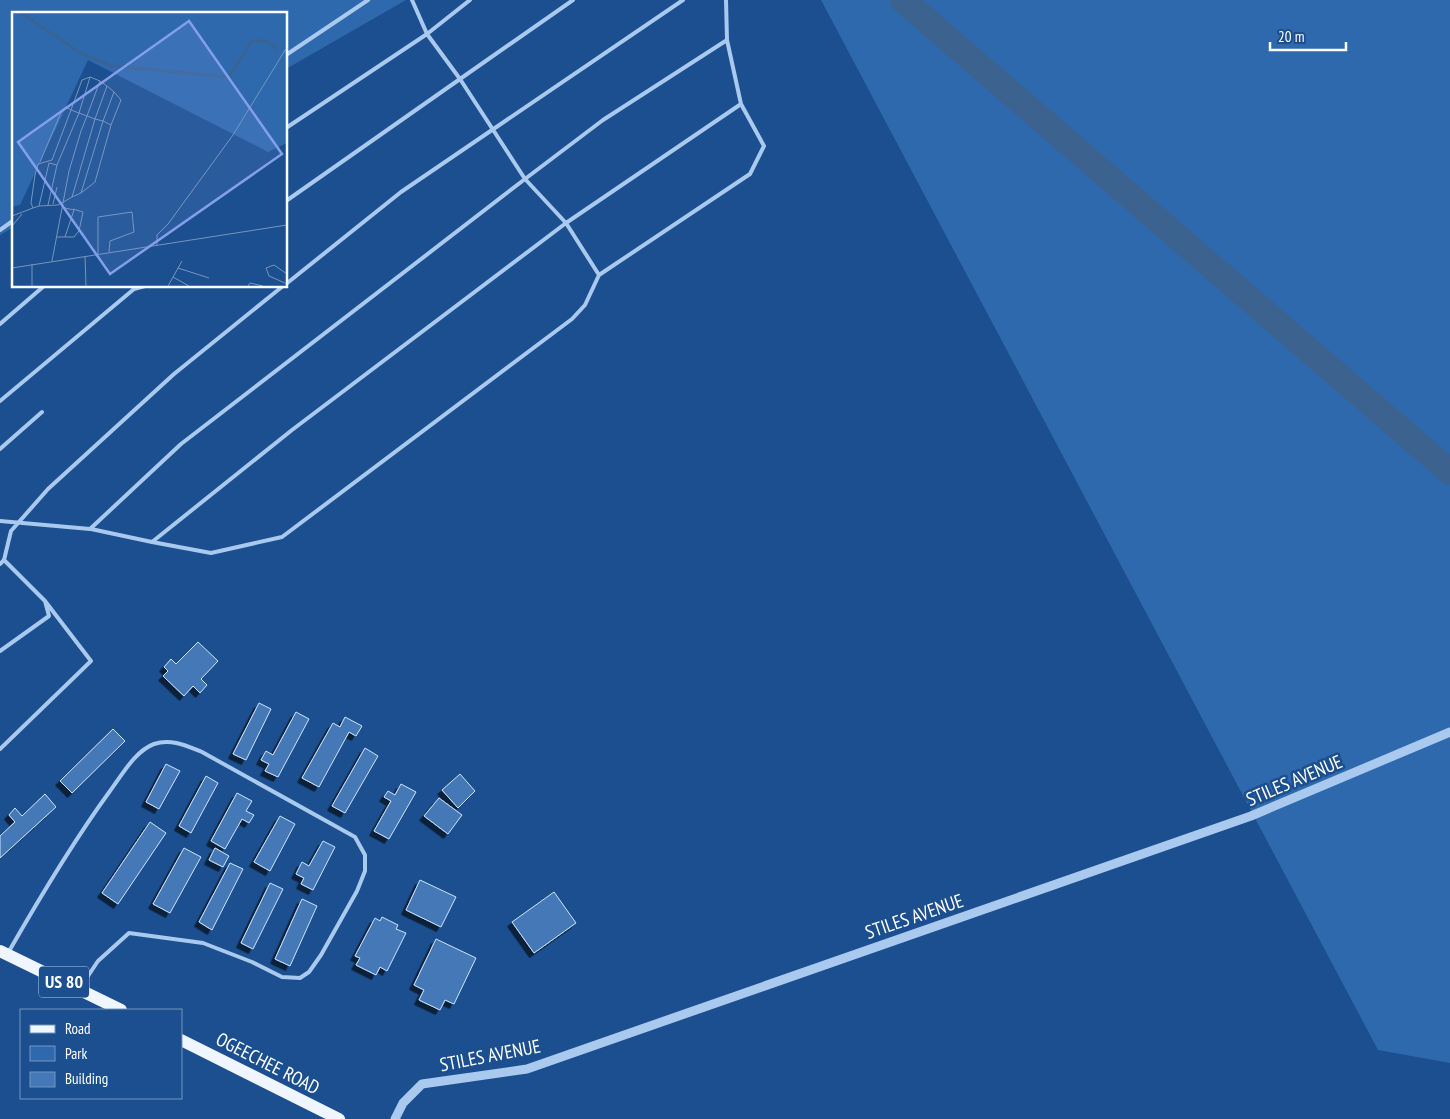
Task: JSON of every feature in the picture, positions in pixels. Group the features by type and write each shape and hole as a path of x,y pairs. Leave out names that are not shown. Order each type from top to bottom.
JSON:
{"main road":[{"name":"US 80","path":"4,953 119,1009"},
{"name":"OGEECHEE ROAD","path":"182,1040 339,1119"}],"street":[{"name":"STILES AVENUE","path":"395,1119 403,1103 422,1084 527,1069 1251,816 1450,732"}],"lane":[{"path":"288,54 368,0"},
{"path":"412,0 427,34 460,79 525,179 566,223 598,275"},
{"path":"288,127 427,34 470,0"},
{"path":"288,200 573,0"},
{"path":"288,282 401,192 683,0"},
{"path":"0,521 90,528 211,553 282,537 572,319 585,305 598,275 750,174 764,146 741,104 727,40 726,0"},
{"path":"90,528 181,444 525,179 603,120 727,40"},
{"path":"152,542 299,424 566,223 741,104"},
{"path":"0,230 12,221"},
{"path":"0,324 42,288"},
{"path":"0,401 134,288"},
{"path":"0,748 91,661 45,600 2,562 12,531 48,489 174,374 281,288"},
{"path":"0,449 42,412"},
{"path":"0,651 49,616 45,600"},
{"path":"4,953 80,832 140,753 155,744 172,742 183,744 202,752 355,837 365,855 365,870 357,891 321,955 309,972 300,978 282,977 252,962 203,943 129,933 98,961 78,989"}],"green space":[{"path":"0,0 406,0 288,68 288,12 12,12 12,228 0,235"},
{"path":"821,0 1450,0 1450,1063 1378,1050"}],"building":[{"path":"198,642 218,661 201,679 207,685 200,693 193,686 184,696 163,676 168,671 164,667 171,659 176,664"},
{"path":"259,703 271,709 246,760 233,754"},
{"path":"296,712 309,719 278,777 265,771 269,764 261,760 266,751 273,755"},
{"path":"345,717 362,726 356,736 349,732 319,787 302,778 333,723 340,727"},
{"path":"113,729 125,741 72,793 60,781"},
{"path":"365,748 378,756 345,813 332,806"},
{"path":"166,764 180,771 159,809 146,802"},
{"path":"460,774 475,791 458,808 442,790"},
{"path":"206,776 218,783 191,833 179,826"},
{"path":"401,784 416,792 389,839 374,831 391,801 384,797 388,791 395,795"},
{"path":"237,793 252,801 246,811 254,815 249,823 242,819 225,849 211,841"},
{"path":"45,794 56,807 0,858 0,836 15,822 9,815 15,808 22,816"},
{"path":"439,798 462,815 448,834 424,816"},
{"path":"280,816 295,824 270,871 254,862"},
{"path":"150,822 166,833 118,904 102,893"},
{"path":"323,841 335,847 313,890 301,884 304,878 296,874 302,862 309,866"},
{"path":"184,848 201,857 170,913 153,904"},
{"path":"215,848 229,856 223,867 209,860"},
{"path":"230,863 243,869 212,930 199,922"},
{"path":"420,880 456,897 441,927 406,910"},
{"path":"270,883 283,889 253,949 241,943"},
{"path":"554,892 576,923 534,953 512,922"},
{"path":"302,899 317,906 290,966 275,959"},
{"path":"382,917 398,925 396,929 406,933 387,971 380,967 376,975 356,965 360,958 355,956 375,918 380,921"},
{"path":"436,939 476,958 454,1004 445,1000 440,1010 419,1000 424,990 414,985"}],"waterway":[{"path":"903,0 1450,472"}]}
